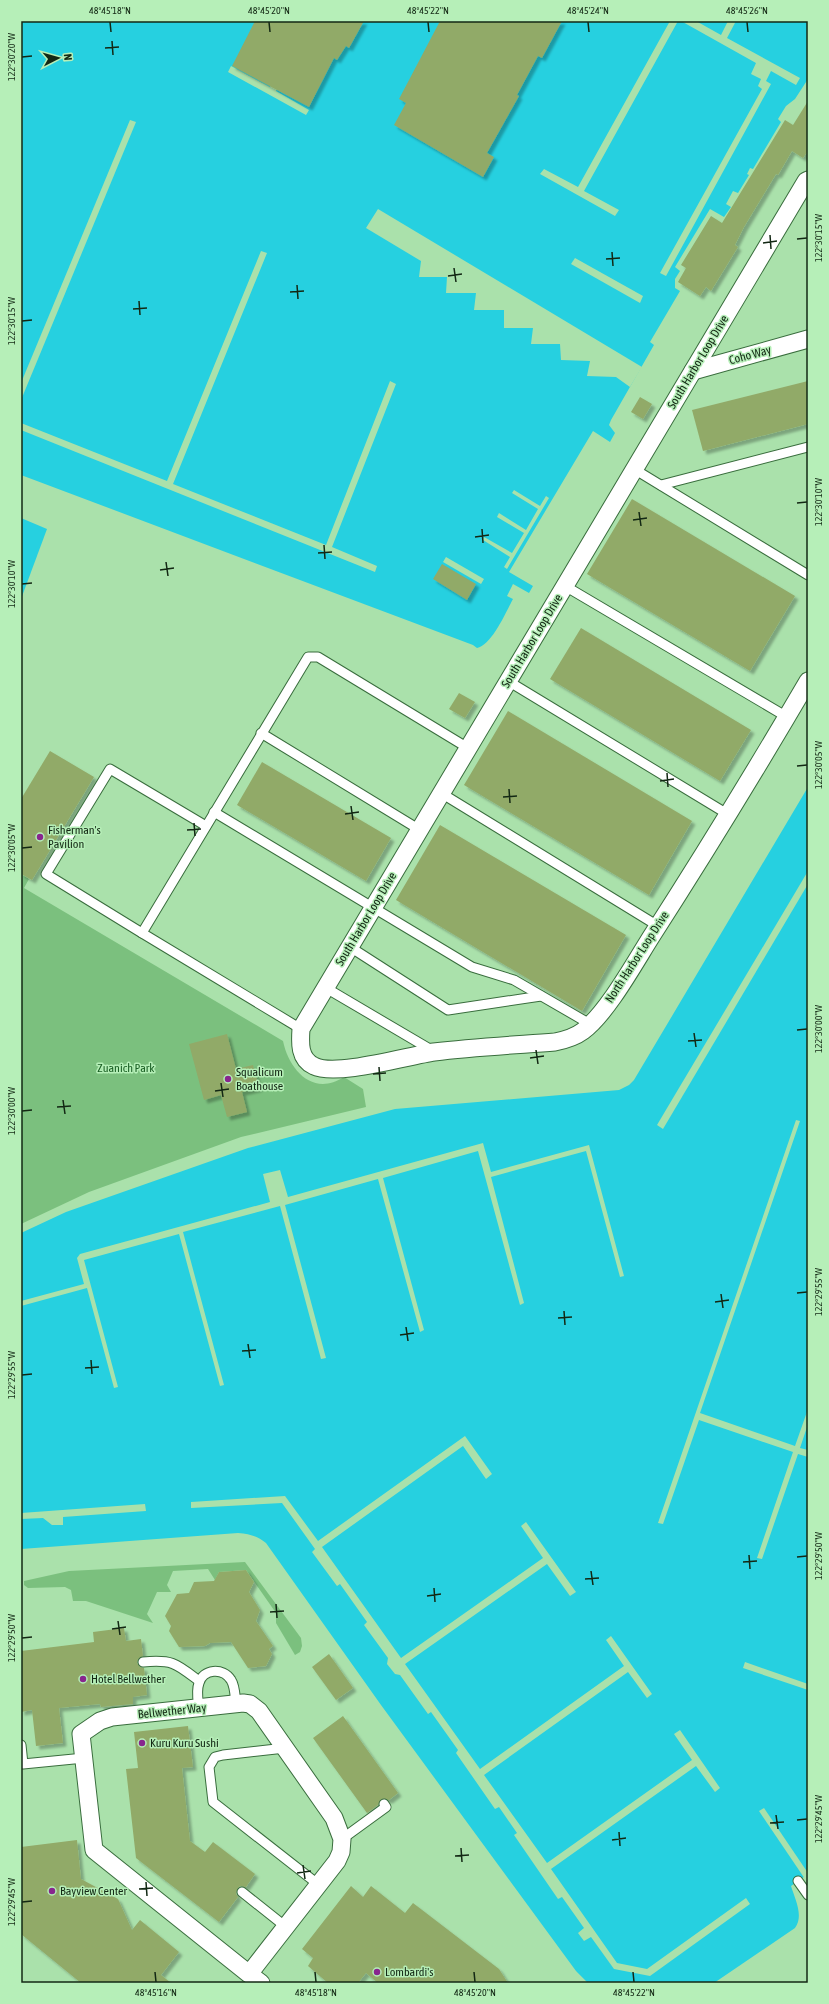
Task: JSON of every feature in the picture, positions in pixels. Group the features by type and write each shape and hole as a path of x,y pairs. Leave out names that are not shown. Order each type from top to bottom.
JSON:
{"street":[{"name":"South Harbor Loop Drive","path":"301,1029 692,371 808,180"},
{"name":"Coho Way","path":"692,371 808,339"},
{"name":"North Harbor Loop Drive","path":"301,1029 301,1053 309,1063 314,1066 327,1069 356,1066 434,1052 555,1042 574,1037 590,1024 617,990 729,815 808,681"},
{"name":"Bellwether Way","path":"236,1704 250,1704 256,1708 334,1818 342,1839 341,1852 337,1861 286,1927 250,1980 94,1850 81,1734 106,1719 199,1708 236,1704"}],"lane":[{"path":"661,486 808,447"},
{"path":"634,469 808,575"},
{"path":"564,586 787,717"},
{"path":"142,933 305,659 314,656 468,748"},
{"path":"508,681 729,815"},
{"path":"261,733 420,830"},
{"path":"206,826 110,770 46,874 301,1029"},
{"path":"441,793 658,926"},
{"path":"214,812 472,967 514,980 590,1024"},
{"path":"350,947 448,1010 541,996"},
{"path":"326,988 434,1052"},
{"path":"143,1662 166,1661 182,1668 199,1681"},
{"path":"199,1708 197,1690 199,1681 210,1672 216,1671 227,1675 234,1686 236,1704"},
{"path":"21,1745 23,1764 84,1758"},
{"path":"285,1748 215,1757 209,1767 213,1802 319,1885"},
{"path":"342,1839 386,1807 384,1804"},
{"path":"798,1881 808,1895"},
{"path":"242,1892 286,1927"}],"green space":[{"name":"Zuanich Park","path":"21,874 29,879 24,888 283,1041 291,1062 304,1077 313,1082 322,1084 333,1082 344,1077 363,1089 366,1107 241,1137 89,1192 21,1224"},
{"path":"245,1562 301,1638 302,1646 300,1652 295,1655 276,1623 276,1613 246,1570 219,1572 215,1580 208,1569 173,1571 167,1585 171,1592 157,1592 147,1614 153,1623 86,1601 73,1601 71,1590 65,1587 28,1588 24,1585 24,1581 69,1571"}],"water":[{"path":"21,21 808,21 808,79 795,99 786,106 778,119 781,122 753,169 750,168 747,174 749,175 738,193 733,191 726,204 731,207 724,217 710,209 675,267 680,271 675,279 675,288 680,291 650,342 654,345 611,420 609,425 615,433 610,442 593,431 509,572 533,586 529,593 513,584 507,596 513,599 493,635 483,646 477,648 473,645 21,475"},
{"path":"21,518 47,529 21,599"},
{"path":"808,787 808,1874 791,1886 799,1913 798,1923 795,1928 714,1983 588,1983 576,1971 381,1705 266,1543 253,1536 238,1533 21,1549 21,1233 66,1212 248,1148 395,1109 619,1090 629,1085 634,1080"}],"pier":[{"path":"315,21 276,91 309,110 306,115 228,72 231,66 270,87 293,47"},
{"path":"670,21 678,21 584,191 619,210 615,216 540,174 544,169 578,187"},
{"path":"681,21 696,21 721,35 728,21 736,21 727,38 800,78 796,85 771,71 766,81 771,84 666,276 660,273 762,89 758,86 761,79 751,74 756,63"},
{"path":"130,120 136,122 21,400 21,383"},
{"path":"378,209 642,367 630,387 616,377 587,376 590,361 561,360 560,344 531,344 533,328 504,328 504,310 474,310 476,293 446,293 447,277 419,277 421,261 366,228"},
{"path":"261,251 267,253 173,484 326,545 390,381 396,384 332,547 377,566 375,572 21,430 21,423 167,481"},
{"path":"575,258 643,296 640,303 571,264"},
{"path":"514,490 540,506 546,496 549,498 507,569 504,567 510,557 483,540 484,537 512,553 524,533 497,517 499,513 526,530 538,509 512,493"},
{"path":"446,557 484,579 481,584 443,562"},
{"path":"808,871 808,884 663,1129 657,1125"},
{"path":"796,1120 800,1121 700,1413 795,1446 808,1409 808,1424 800,1448 808,1450 808,1457 798,1454 762,1559 757,1558 793,1452 699,1420 663,1524 658,1523"},
{"path":"483,1143 491,1172 589,1145 624,1276 620,1277 586,1151 491,1177 524,1303 520,1305 478,1151 383,1178 424,1330 420,1332 378,1179 285,1205 326,1358 321,1359 280,1206 183,1232 224,1385 220,1386 179,1234 84,1260 118,1387 114,1388 87,1288 21,1306 21,1301 84,1284 77,1258 80,1254 270,1202 263,1174 280,1170 288,1197"},
{"path":"465,1436 492,1474 486,1479 463,1446 322,1547 401,1658 543,1558 521,1526 526,1522 576,1592 570,1596 547,1564 405,1664 480,1769 624,1666 606,1640 611,1636 652,1694 647,1698 628,1672 484,1775 547,1863 692,1760 674,1734 680,1730 720,1788 715,1792 696,1766 551,1869 617,1963 647,1969 746,1898 750,1904 650,1976 614,1969 591,1937 584,1941 578,1933 584,1928 562,1897 558,1899 514,1835 517,1833 499,1807 495,1809 456,1753 458,1750 431,1712 428,1714 400,1675 395,1674 387,1664 388,1658 364,1625 367,1622 340,1584 337,1586 312,1552 315,1549 282,1503 191,1508 191,1502 285,1496 318,1541"},
{"path":"145,1504 146,1511 63,1517 63,1525 52,1525 43,1518 21,1519 21,1513"},
{"path":"745,1662 808,1684 808,1690 743,1668"},
{"path":"764,1808 808,1873 808,1877 805,1879 759,1811"}],"building":[{"path":"255,21 364,21 349,48 346,46 337,60 334,58 309,107 232,66"},
{"path":"440,21 562,21 542,58 538,56 517,95 519,96 487,153 494,157 483,177 394,125 406,103 399,99"},
{"path":"808,101 808,151 803,158 792,151 778,175 776,174 744,227 735,245 738,247 711,291 706,287 700,296 678,282 686,268 681,265 711,216 722,223 785,120 793,125"},
{"path":"808,381 808,424 703,451 692,410"},
{"path":"640,397 652,404 643,419 631,412"},
{"path":"632,499 795,596 750,671 587,574"},
{"path":"442,564 476,584 467,600 433,579"},
{"path":"581,628 751,730 720,781 550,679"},
{"path":"459,693 475,702 465,718 449,709"},
{"path":"508,711 692,821 649,895 464,785"},
{"name":"Fisherman's Pavilion","path":"50,751 94,777 32,880 21,874 21,799"},
{"path":"262,762 391,838 366,881 237,805"},
{"path":"440,825 626,935 582,1011 396,900"},
{"name":"Squalicum Boathouse","path":"227,1034 236,1069 253,1065 259,1088 242,1092 247,1112 227,1117 221,1095 204,1100 189,1044"},
{"path":"246,1570 254,1582 249,1592 260,1610 256,1621 273,1646 269,1649 272,1654 266,1666 248,1668 231,1642 210,1643 205,1646 179,1647 169,1631 171,1626 165,1616 177,1594 189,1593 194,1582 214,1581 219,1572"},
{"name":"Hotel Bellwether","path":"124,1628 126,1641 141,1639 143,1656 138,1659 137,1663 140,1667 144,1668 147,1695 133,1697 133,1704 101,1707 100,1704 59,1708 63,1743 36,1746 32,1710 21,1712 21,1651 94,1642 93,1632"},
{"path":"329,1654 353,1688 336,1700 312,1667"},
{"path":"343,1716 398,1793 389,1800 381,1799 378,1805 367,1813 313,1738"},
{"path":"188,1726 193,1767 182,1768 190,1841 205,1852 213,1842 255,1874 246,1887 240,1886 237,1889 236,1894 238,1897 219,1922 136,1858 126,1769 138,1768 134,1732"},
{"name":"Bayview Center","path":"77,1840 81,1879 118,1899 132,1930 140,1920 179,1952 161,1975 171,1983 81,1983 21,1934 21,1847"},
{"path":"351,1886 363,1897 371,1886 405,1913 413,1903 499,1969 508,1983 378,1983 366,1973 358,1983 328,1983 308,1966 313,1958 302,1949"}],"place":[{"name":"Fisherman's Pavilion","path":"40,837"},
{"name":"Squalicum Boathouse","path":"228,1079"},
{"name":"Hotel Bellwether","path":"83,1679"},
{"name":"Kuru Kuru Sushi","path":"142,1743"},
{"name":"Bayview Center","path":"52,1891"},
{"name":"Lombardi's","path":"377,1972"}]}
